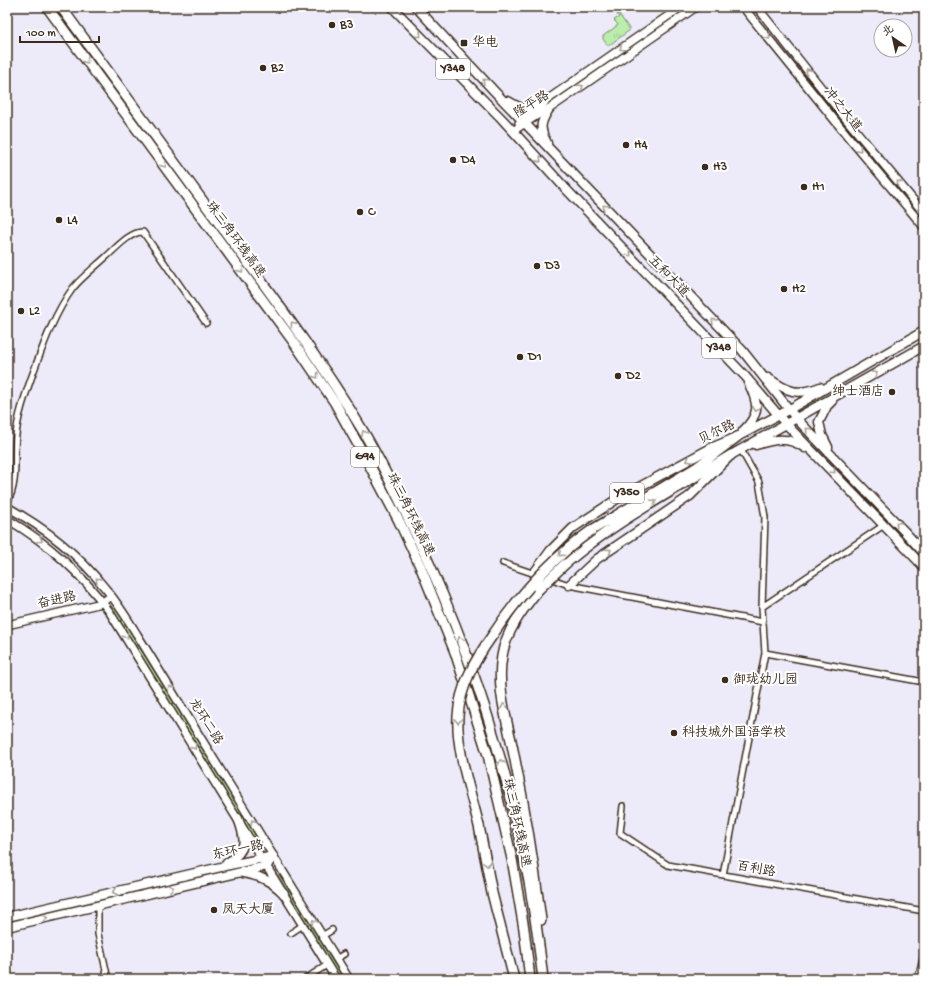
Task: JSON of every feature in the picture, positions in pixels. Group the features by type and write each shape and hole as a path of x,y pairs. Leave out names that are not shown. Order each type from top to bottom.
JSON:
{"highway":[{"name":"珠三角环线高速","path":"47,7 292,341 335,403 399,521 421,568 455,652 488,755 513,867 524,929 530,979"},
{"name":"珠三角环线高速","path":"61,7 301,335 360,426 404,509 449,609 479,688 494,737 513,806 524,859 534,910 543,979"},
{"path":"514,979 492,893 479,826 463,761 458,733 460,704 467,679 474,662 514,604 531,584 572,544 592,530 697,467 737,437"},
{"path":"546,979 544,946 535,874 516,762 501,690 500,673 502,655 508,635 516,619 538,590 565,564 586,547 626,519 731,455"}],"main road":[{"name":"五和大道","path":"392,7 513,131 565,188 746,376 786,424 924,567"},
{"name":"五和大道","path":"416,7 496,93 742,350 790,408 796,418 923,549"},
{"name":"隆平路","path":"513,131 524,122 545,110 547,106 681,7"},
{"name":"隆平路","path":"547,106 696,7"},
{"name":"冲之大道","path":"742,7 924,227"},
{"name":"冲之大道","path":"757,7 847,121 924,213"},
{"path":"496,93 522,108 547,106 541,126 544,137 552,150"},
{"name":"贝尔路","path":"534,573 551,550 574,528 618,498 711,448 737,437 924,331"},
{"name":"贝尔路","path":"568,585 597,559 690,496 731,455 924,346"},
{"path":"759,371 785,389 795,392 813,390 839,380"},
{"path":"737,437 751,423 756,414 756,398 746,376"},
{"path":"830,453 822,435 819,422 827,406 843,392"},
{"path":"742,450 780,439 790,440 800,444 818,456"},
{"name":"龙环二路","path":"7,507 32,522 62,545 83,563 111,596 138,636 348,979"},
{"name":"龙环二路","path":"7,519 25,529 62,557 84,579 124,632 336,979"},
{"name":"奋进路","path":"7,625 102,602 111,596"},
{"path":"216,868 237,856 242,850 244,845 244,836 238,818"},
{"name":"东环一路","path":"7,917 262,857 273,856"},
{"name":"东环一路","path":"7,927 267,866 273,856"},
{"path":"234,873 249,874 265,878 284,894"}],"street":[{"path":"7,503 12,493 14,480 15,436 17,424 22,404 39,357 56,317 66,299 74,288 96,266 126,240 139,232 143,232 206,323"},
{"path":"723,875 765,653 762,607 765,517 759,482 742,450"},
{"path":"762,607 884,525"},
{"path":"503,563 568,585 763,622"},
{"path":"765,653 924,682"},
{"name":"百利路","path":"623,806 620,833 668,865 924,912"},
{"path":"98,906 98,934 108,979"},
{"path":"291,933 303,925"},
{"path":"322,936 332,930"},
{"path":"336,959 344,954"},
{"path":"918,979 924,955"},
{"path":"305,979 327,965"}],"green space":[{"path":"612,7 614,7 630,30 608,46 603,39 603,36 618,25 614,20 619,17"},
{"path":"115,608 260,843 258,844 113,609"},
{"path":"278,875 280,875 343,979 341,979"}],"place":[{"name":"B3","path":"332,25"},
{"name":"华电","path":"464,43"},
{"name":"B2","path":"263,68"},
{"name":"H4","path":"626,145"},
{"name":"D4","path":"453,160"},
{"name":"H3","path":"705,167"},
{"name":"H1","path":"804,187"},
{"name":"C","path":"360,212"},
{"name":"L4","path":"59,220"},
{"name":"D3","path":"537,266"},
{"name":"H2","path":"784,289"},
{"name":"L2","path":"21,311"},
{"name":"D1","path":"520,357"},
{"name":"D2","path":"618,376"},
{"name":"绅士酒店","path":"892,392"},
{"name":"御珑幼儿园","path":"725,680"},
{"name":"科技城外国语学校","path":"674,733"},
{"name":"凤天大厦","path":"214,910"}]}
